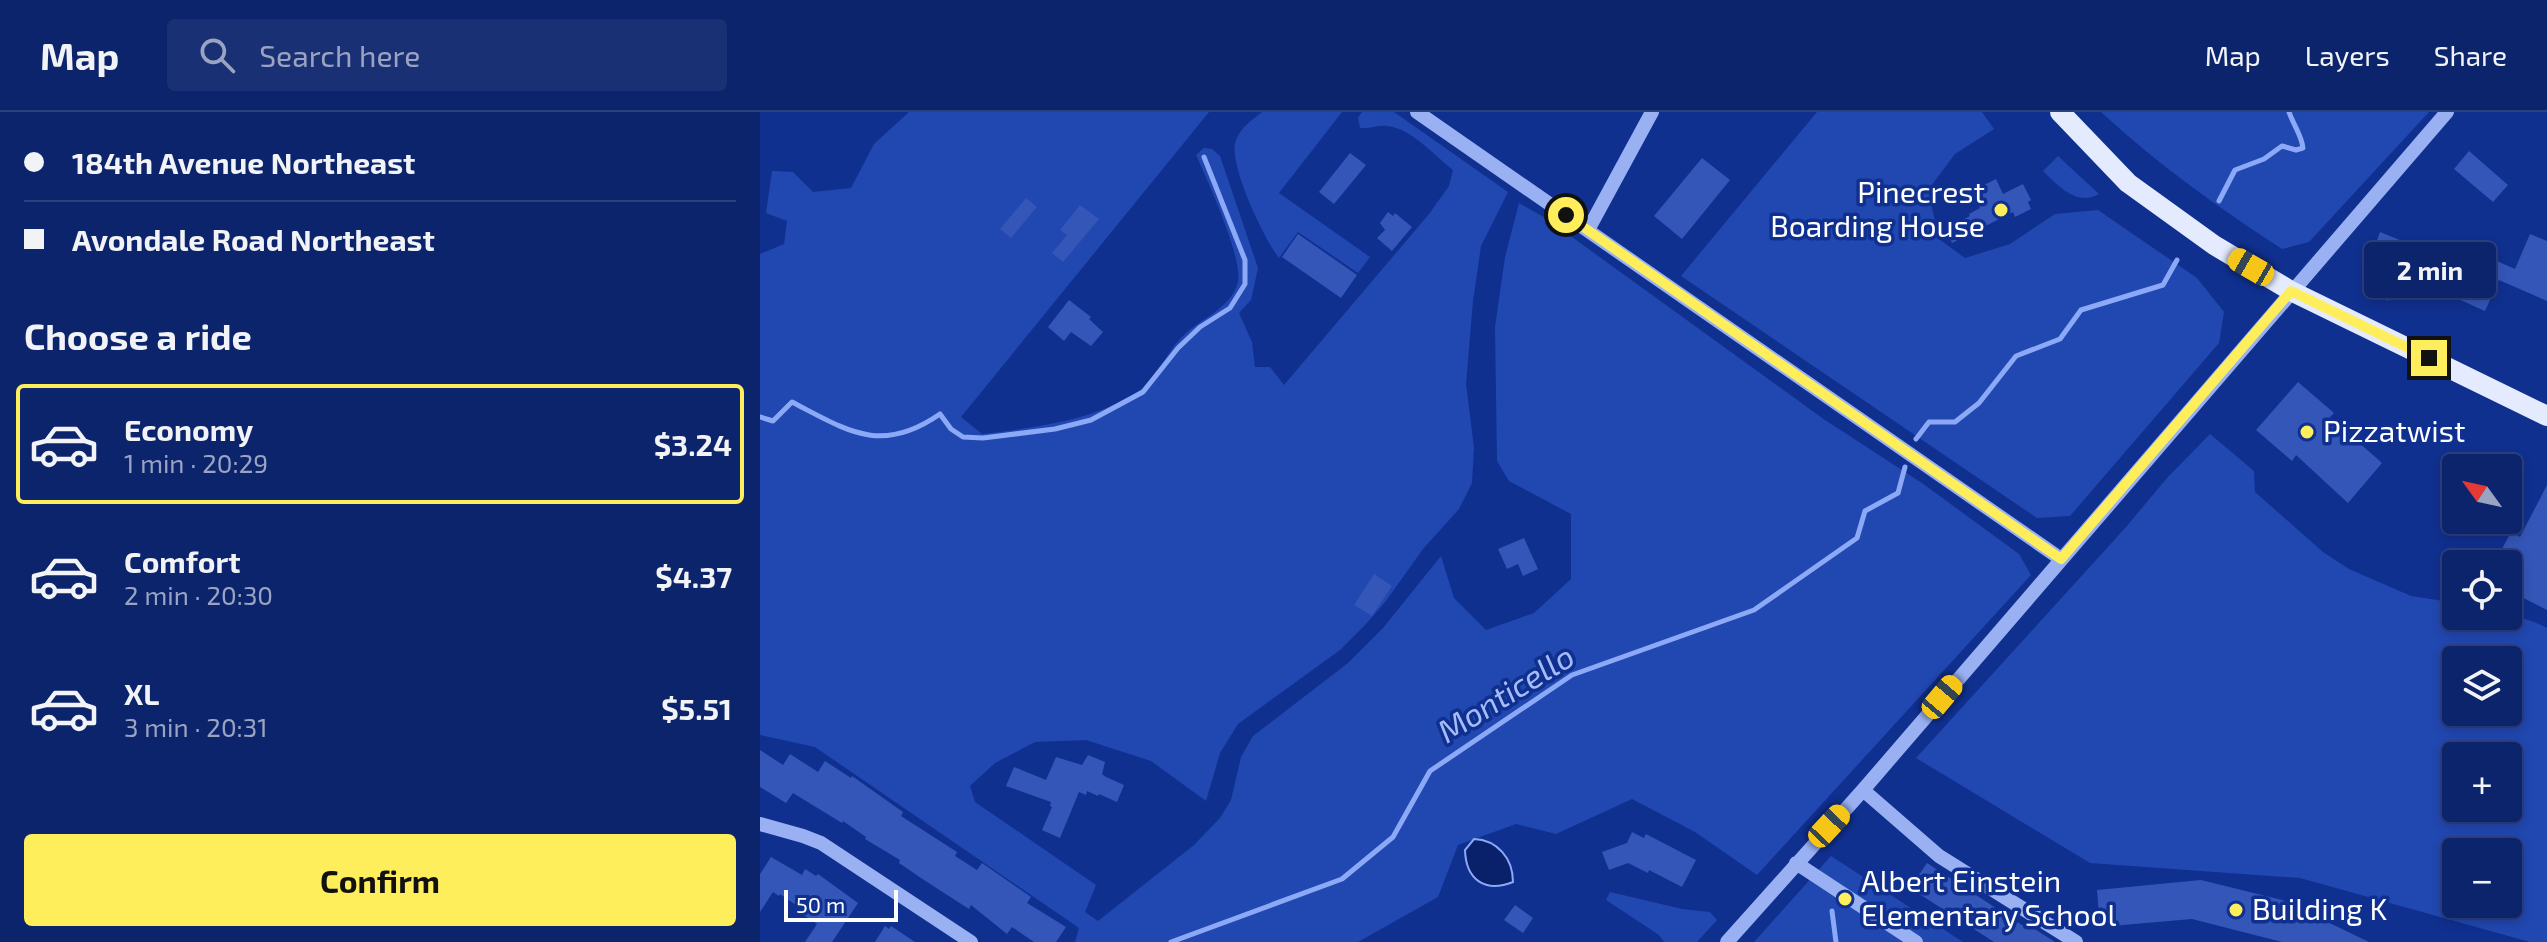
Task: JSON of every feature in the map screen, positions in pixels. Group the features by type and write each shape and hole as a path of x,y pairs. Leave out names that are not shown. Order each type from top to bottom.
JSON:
{"main road":[{"path":"2060,112 2128,183 2214,245 2291,291 2547,416"}],"street":[{"path":"1417,112 2061,559"},
{"path":"1588,230 1652,112"},
{"path":"1727,942 1863,790 2447,112"},
{"path":"1863,790 1939,856 2076,942"},
{"path":"760,824 821,843 971,942"},
{"path":"1796,863 1916,942"}],"shaded area":[{"path":"909,112 1209,112 961,417 982,434 1085,416 1123,400 1146,385 1182,337 1229,299 1238,282 1238,271 1223,218 1196,155 1204,148 1212,149 1220,156 1258,268 1251,300 1239,313 1252,342 1255,367 1270,367 1284,385 1429,214 1449,186 1453,170 1431,150 1396,128 1360,128 1358,118 1362,112 1394,112 1508,192 1481,246 1473,301 1466,384 1474,448 1472,483 1459,509 1423,549 1366,624 1340,650 1238,724 1220,753 1206,801 1151,761 1086,740 1035,742 995,763 970,786 975,802 1096,885 1085,912 1098,921 1194,845 1220,818 1231,800 1241,757 1253,736 1348,663 1383,628 1441,556 1454,598 1486,630 1534,613 1571,579 1571,514 1509,481 1497,461 1495,327 1505,257 1519,203 1547,219 1825,420 1922,483 2019,554 2031,575 1757,875 1695,832 1632,799 1556,834 1516,824 1458,845 1438,897 1358,942 1075,942 1079,928 815,747 760,735 760,254 784,244 787,221 766,213 772,171 793,172 813,192 851,188 874,144"},
{"path":"1262,112 1342,112 1279,193 1370,257 1358,273 1298,232 1279,258 1272,248 1248,200 1235,151 1241,131"},
{"path":"1817,112 1982,112 1994,129 1955,154 1928,190 1939,239 1965,258 2010,244 2055,214 2098,210 2197,278 2224,312 2219,343 2070,516 2037,518 1681,276"},
{"path":"2101,112 2429,112 2309,242 2282,249 2188,184"},
{"path":"2058,156 2099,194 2083,198 2075,196 2043,171"},
{"path":"2210,434 2254,471 2255,492 2323,552 2349,569 2411,596 2442,601 2442,630 2522,630 2522,619 2547,628 2547,942 2530,942 2444,918 2522,918 2522,838 2442,838 2442,918 2300,878 2090,863 1916,758 2167,478"},
{"path":"1474,839 1490,843 1502,852 1510,865 1513,882 1486,885 1473,876 1465,850"},
{"name":"Albert Einstein Elementary School","path":"1831,856 1963,942 1754,942"},
{"path":"1610,892 1682,909 1710,912 1717,920 1697,942 1664,942 1659,935 1606,900"}],"building":[{"path":"2469,151 2508,185 2493,202 2454,169"},
{"path":"1350,153 1366,165 1334,204 1319,192"},
{"path":"1702,158 1730,180 1682,239 1654,216"},
{"name":"Pinecrest Boarding House","path":"1996,179 2003,194 2023,184 2031,200 2028,202 2031,209 2015,217 2013,212 1952,243 1945,229 1980,208 1974,197 1984,192 1982,186"},
{"path":"1026,198 1037,207 1011,238 1000,229"},
{"path":"1080,205 1099,219 1063,262 1052,253 1067,235 1060,230"},
{"path":"1388,212 1393,216 1395,213 1412,227 1392,251 1377,238 1385,230 1380,223"},
{"path":"2380,232 2412,245 2388,301 2373,295 2387,260 2372,254"},
{"path":"1298,234 1357,275 1341,298 1282,257"},
{"path":"2530,234 2547,241 2547,301 2499,280 2485,311 2445,293 2465,247 2515,269"},
{"path":"1069,300 1091,317 1089,319 1103,332 1091,346 1071,332 1064,341 1048,327"},
{"path":"2298,382 2334,413 2330,417 2382,463 2348,503 2296,455 2292,461 2256,430"},
{"path":"2547,485 2547,610 2522,597 2522,550 2502,549 2510,534 2520,537"},
{"path":"1524,538 1538,569 1523,576 1518,564 1507,569 1498,549"},
{"path":"1374,574 1392,586 1372,616 1354,605"},
{"path":"760,750 783,765 790,754 818,772 825,761 852,776 903,812 901,816 957,852 955,856 977,870 982,863 1031,897 1027,903 1066,927 1056,942 1034,942 1012,927 1007,934 971,905 969,909 924,880 843,821 793,793 786,803 760,787"},
{"path":"1088,755 1105,762 1102,774 1124,785 1117,802 1099,794 1079,792 1060,838 1042,830 1052,807 1051,802 1006,786 1014,767 1046,780 1056,757 1082,765"},
{"path":"1632,832 1644,838 1646,834 1696,860 1682,887 1628,863 1609,870 1602,852 1627,843"},
{"path":"771,857 802,875 805,869 816,876 818,874 858,903 832,942 805,942 817,924 780,894 773,892 760,912 760,874"},
{"path":"1927,863 2025,927 2027,924 2055,942 1994,942 1910,888"},
{"path":"2201,880 2282,900 2369,942 2282,942 2192,919 2100,927 2097,890"},
{"path":"1515,905 1533,918 1523,933 1504,920"},
{"path":"885,926 889,929 891,926 915,942 875,942"}],"waterway":[{"name":"Monticello","path":"2219,201 2235,170 2264,159 2282,146 2296,150 2303,148 2289,112"},
{"path":"760,417 773,421 792,402 848,429 882,436 900,434 940,414 951,429 963,437 983,438 1055,429 1091,420 1143,392 1178,348 1200,327 1230,308 1245,284 1245,260 1204,157"},
{"name":"Monticello","path":"1916,439 1929,422 1955,422 1979,403 2016,356 2060,339 2081,310 2163,285 2177,260"},
{"name":"Monticello","path":"1171,942 1342,879 1393,837 1430,771 1572,675 1754,610 1857,538 1865,511 1898,493 1905,467"},
{"path":"1832,911 1836,942"}],"place":[{"name":"Pinecrest Boarding House","path":"2001,210"},
{"name":"Pizzatwist","path":"2307,432"},
{"name":"Albert Einstein Elementary School","path":"1845,899"},
{"name":"Building K","path":"2236,910"}],"route":[{"path":"1566,215 2061,559 2291,291 2429,358"}]}
